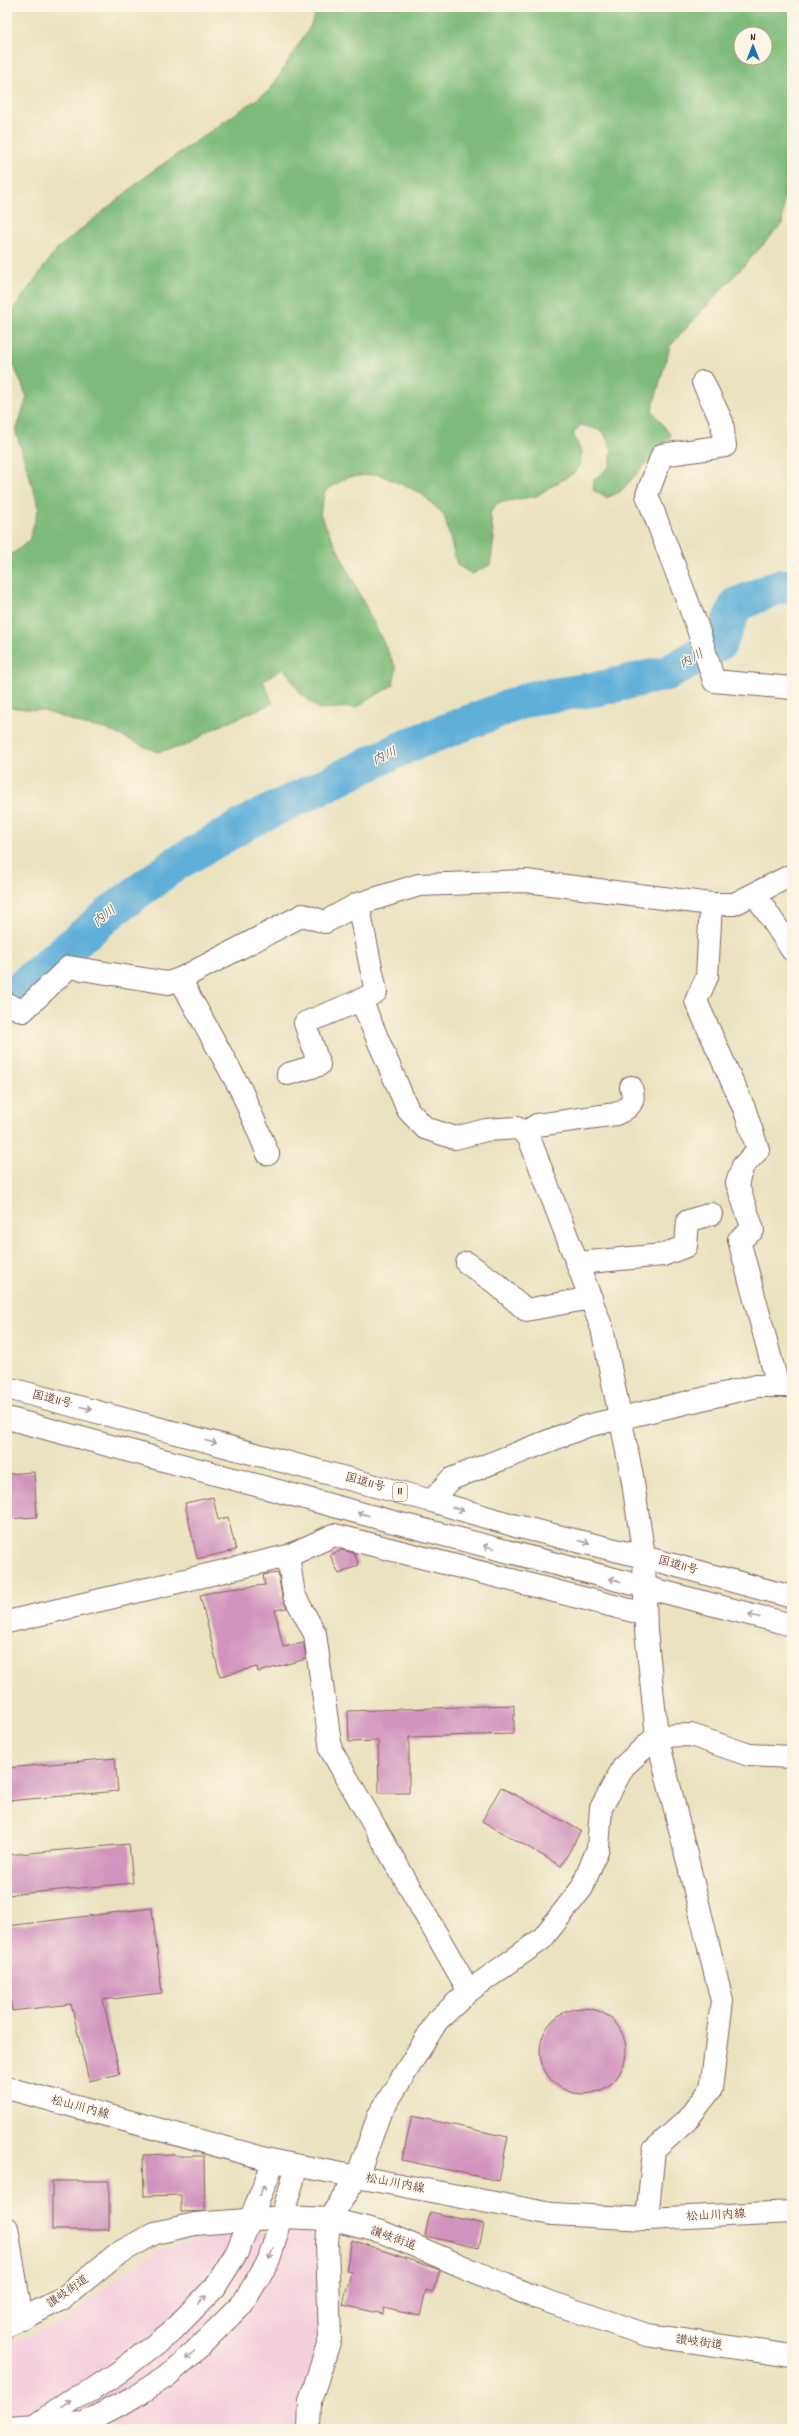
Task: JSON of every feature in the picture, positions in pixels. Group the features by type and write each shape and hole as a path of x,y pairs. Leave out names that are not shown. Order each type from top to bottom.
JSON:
{"main road":[{"path":"703,382 722,422 725,446 662,455 647,495 697,626 714,680 792,688"},
{"path":"15,1008 69,967 168,983 180,979 303,915 325,922 358,904 419,885 526,881 711,904 734,904 792,875"},
{"path":"755,894 792,950"},
{"path":"288,1074 318,1065 305,1023 361,1000 376,992 358,904"},
{"path":"432,1501 451,1479 587,1426 757,1386 785,1386 739,1240 753,1230 737,1183 743,1166 758,1150 744,1108 696,1001 707,977 711,904"},
{"path":"180,979 242,1090 268,1154"},
{"path":"361,1000 408,1110 424,1128 455,1138 486,1130 517,1128 528,1136 602,1328 632,1476 644,1557 645,1614 657,1736 722,2001 711,2089 686,2121 654,2150 647,2219"},
{"path":"524,1133 537,1125 616,1114 625,1110 632,1104 634,1095 632,1087"},
{"path":"578,1263 663,1255 686,1246 688,1221 711,1214"},
{"path":"467,1263 494,1282 526,1310 591,1298"},
{"name":"国道11号","path":"7,1388 432,1501 516,1526 644,1557 792,1597"},
{"path":"7,1418 792,1626"},
{"path":"7,1622 288,1556 334,1535 645,1614"},
{"path":"288,1556 294,1595 315,1634 331,1750 468,1991"},
{"path":"309,2429 310,2401 330,2339 327,2244 329,2219 357,2177 379,2114 437,2021 468,1991 542,1939 582,1888 598,1848 601,1808 624,1766 657,1736 691,1735 749,1755 792,1757"},
{"name":"松山川内線","path":"7,2088 274,2161 552,2214 647,2219 792,2212"},
{"path":"34,2427 73,2399 92,2390 119,2372 170,2334 215,2287 237,2252 274,2161"},
{"path":"7,2428 84,2423 136,2396 167,2376 193,2353 243,2303 269,2260 297,2166"},
{"name":"讃岐街道","path":"15,2323 62,2299 118,2254 155,2234 194,2224 250,2218 283,2217 329,2219 382,2232 532,2296 647,2335 792,2356"},
{"path":"7,2228 15,2323"}],"shaded area":[{"path":"315,2229 322,2240 320,2342 299,2429 7,2429 7,2342 23,2338 68,2318 123,2273 159,2250 189,2242 226,2236"}],"green space":[{"path":"318,7 792,7 792,143 786,169 782,224 670,346 652,410 671,436 620,492 606,498 593,490 594,480 610,466 612,449 603,431 581,425 573,434 582,453 577,471 536,496 497,503 490,513 494,539 490,565 472,574 457,565 444,515 421,493 378,474 348,477 325,491 320,514 396,668 393,685 357,707 319,709 301,694 284,668 263,681 273,703 215,728 185,746 157,752 106,729 85,725 44,711 7,707 7,558 29,541 39,507 16,432 27,397 14,366 10,342 10,314 57,249 150,173 270,90 311,25"}],"building":[{"path":"34,1472 37,1517 7,1519 7,1474"},
{"path":"213,1497 218,1520 228,1517 236,1550 197,1559 185,1503"},
{"path":"342,1550 354,1553 359,1565 339,1574 330,1555"},
{"path":"278,1573 282,1597 287,1608 275,1610 283,1647 304,1643 306,1659 258,1672 257,1667 220,1676 200,1595 222,1590 265,1585 263,1575"},
{"path":"514,1705 514,1734 409,1737 409,1793 379,1793 378,1741 349,1742 348,1711"},
{"path":"115,1758 118,1791 7,1801 7,1768"},
{"path":"501,1787 581,1831 561,1866 482,1821"},
{"path":"129,1844 133,1883 7,1895 7,1855"},
{"path":"152,1908 162,1993 103,2000 120,2074 89,2081 71,2004 12,2011 7,1973 7,1926"},
{"path":"583,2008 591,2009 607,2015 619,2027 625,2043 625,2059 619,2075 607,2087 591,2093 583,2094 575,2093 559,2087 547,2075 541,2059 540,2051 541,2043 547,2027 559,2015 575,2009"},
{"path":"412,2116 508,2137 499,2181 402,2160"},
{"path":"174,2154 174,2156 204,2156 205,2211 181,2212 181,2195 144,2196 143,2155"},
{"path":"52,2181 109,2181 109,2230 52,2230"},
{"path":"430,2212 484,2224 479,2248 425,2236"},
{"path":"352,2240 440,2270 433,2292 426,2290 420,2316 384,2308 383,2314 343,2305 351,2272 346,2271"}],"waterway":[{"name":"内川","path":"7,1008 21,987 116,908 177,863 254,819 409,745 532,698 597,689 668,673 720,643 736,605 778,587 792,586"}]}
